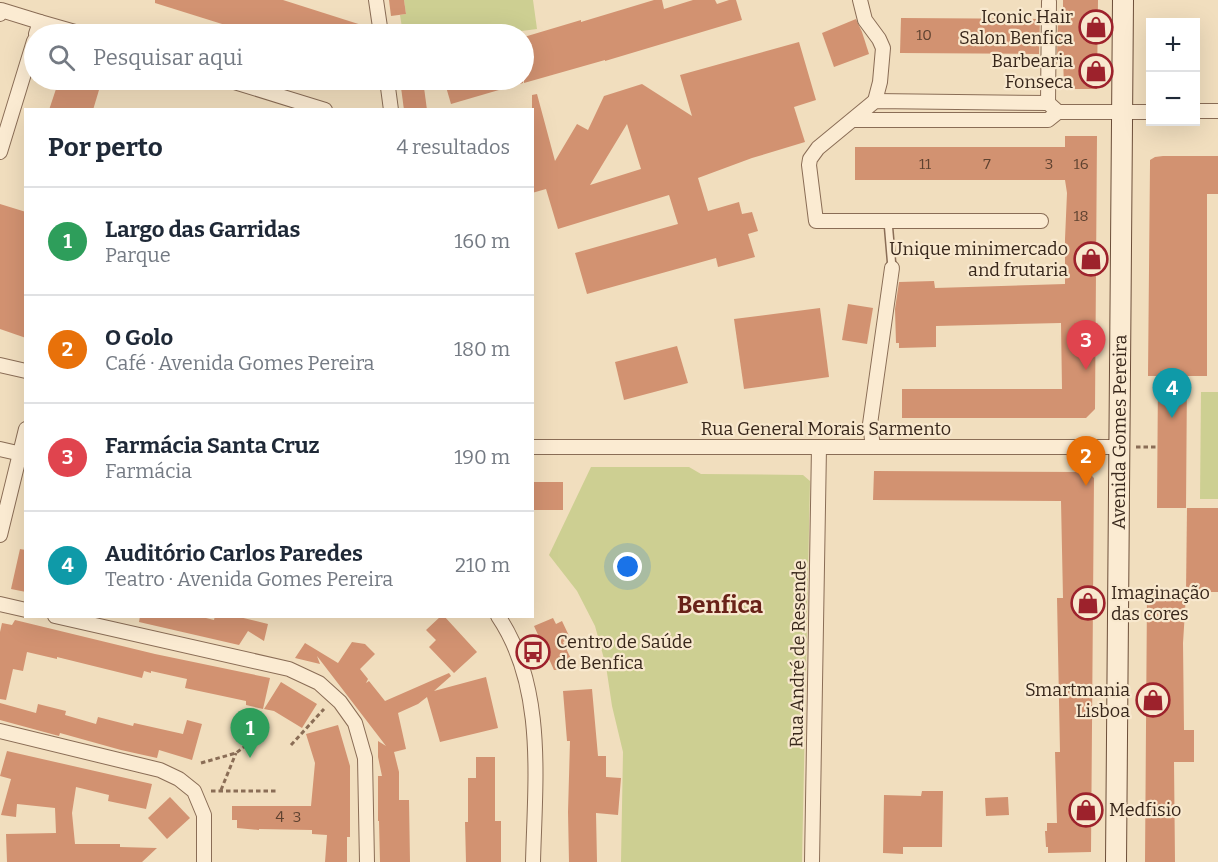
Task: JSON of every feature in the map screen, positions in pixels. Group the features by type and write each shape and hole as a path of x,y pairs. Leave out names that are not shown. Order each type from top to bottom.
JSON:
{"street":[{"path":"376,0 380,24"},
{"path":"860,0 865,20 883,48 880,82 875,101 818,148 810,159 809,172 816,221 1041,221"},
{"name":"Avenida Gomes Pereira","path":"1116,862 1123,0"},
{"path":"853,120 1048,120 1053,108 1049,2"},
{"path":"0,14 1,10 30,24"},
{"path":"0,152 24,74"},
{"path":"260,90 319,108"},
{"path":"388,90 391,108"},
{"path":"875,101 1146,112"},
{"path":"1200,111 1218,111"},
{"path":"873,447 870,424 892,268"},
{"path":"0,365 24,371"},
{"name":"Rua General Morais Sarmento","path":"534,447 1120,447"},
{"name":"Rua André de Resende","path":"812,862 819,447"},
{"path":"0,449 23,454 0,535"},
{"path":"0,604 24,610"},
{"path":"64,618 289,669 319,683 340,702 354,723 365,758 367,862"},
{"path":"499,618 519,657 532,713 535,756 533,862"},
{"path":"0,731 160,770 178,779 195,791 204,815 204,862"}],"lane":[{"path":"888,221 892,268"}],"path":[{"path":"291,745 335,697"},
{"path":"201,764 236,753 260,735"},
{"path":"221,791 236,753"},
{"path":"195,791 276,791"}],"green space":[{"path":"404,0 533,0 537,29 534,29 534,24 401,24 400,15 406,14"},
{"path":"1201,392 1218,392 1218,499 1200,499"},
{"path":"591,467 689,467 701,474 803,475 810,481 802,862 621,862 623,752 612,706 606,666 595,626 577,591 549,555"}],"building":[{"path":"155,0 283,0 358,24 222,24 155,3"},
{"path":"389,0 404,0 406,14 391,16"},
{"path":"654,0 662,0 664,9 693,0 715,0 717,4 736,0 742,20 534,80 534,34 581,20 581,22"},
{"path":"1063,0 1098,0 1097,89 1064,89 1063,55 1057,54 1058,19 1063,19"},
{"path":"901,18 1040,19 1039,54 900,53"},
{"path":"856,19 869,54 834,67 822,33"},
{"path":"799,42 816,100 794,107 805,142 698,178 708,211 739,202 742,214 752,212 758,231 748,234 755,257 718,267 716,258 587,294 575,253 678,224 669,195 558,229 546,189 534,192 532,95 537,94 555,161 577,124 588,130 604,96 642,84 692,116 680,75","holes":["627,124 641,169 590,185"]},
{"path":"56,90 99,90 94,108 50,108"},
{"path":"401,90 424,90 427,108 404,108"},
{"path":"447,90 499,90 451,104"},
{"path":"1065,136 1097,136 1095,409 1086,418 902,418 902,389 1062,389 1061,323 936,326 936,347 899,348 899,343 896,343 895,309 899,282 934,281 935,288 1065,284 1067,193 1065,180 855,180 855,147 1065,147"},
{"path":"1163,156 1218,156 1218,194 1207,194 1207,376 1187,376 1186,508 1157,508 1158,376 1148,376 1150,160"},
{"path":"0,204 24,211 24,337 0,329"},
{"path":"848,304 873,308 867,344 842,340"},
{"path":"820,308 829,377 744,389 734,319"},
{"path":"677,346 688,383 624,400 615,362"},
{"path":"874,471 1088,472 1094,478 1091,852 1048,853 1048,847 1046,847 1047,823 1057,823 1055,752 1060,752 1057,598 1063,598 1061,501 873,500"},
{"path":"534,482 563,482 563,510 534,510"},
{"path":"1187,508 1218,508 1218,592 1186,592"},
{"path":"20,549 24,550 24,592 11,589"},
{"path":"1147,595 1186,595 1183,643 1184,730 1194,730 1194,762 1174,762 1175,862 1145,862"},
{"path":"140,618 214,620 214,618 243,618 268,624 264,641 248,631 239,645 139,622"},
{"path":"439,618 446,618 477,652 454,673 429,647 436,640 426,630"},
{"path":"553,618 556,624 562,621 570,638 563,642 573,663 559,670 554,670 534,626"},
{"path":"15,620 155,654 270,678 263,709 246,705 246,701 185,688 187,679 151,671 151,673 144,671 142,678 27,652 23,671 13,669 6,700 0,699 0,632 2,623 12,625"},
{"path":"352,642 365,644 375,654 360,669 368,679 366,683 369,681 385,701 449,673 451,676 434,691 486,677 498,728 440,742 427,697 398,713 406,749 394,752 399,772 399,800 409,800 410,862 380,862 378,776 382,776 378,757 378,741 386,746 317,656 320,664 295,658 305,643 338,663"},
{"path":"281,682 317,704 302,728 274,711 264,709"},
{"path":"592,689 598,756 606,756 606,777 621,778 618,815 596,813 597,862 569,862 570,741 567,741 563,691"},
{"path":"0,703 36,713 38,704 66,711 65,715 96,724 98,717 133,726 134,723 183,734 187,720 202,724 192,760 159,750 157,758 0,720"},
{"path":"338,725 350,766 350,837 347,837 347,862 325,862 327,835 312,834 312,830 237,828 237,820 232,820 232,806 311,806 315,763 306,734"},
{"path":"7,751 152,784 146,809 108,801 109,795 76,787 72,813 75,844 120,844 120,847 157,848 142,862 7,862 6,834 56,833 55,808 17,804 16,817 1,815 11,779 0,776"},
{"path":"476,757 495,757 495,821 501,821 501,862 466,862 465,822 468,822 468,778 476,778"},
{"path":"922,791 943,791 942,847 903,847 903,854 883,853 884,795 921,796"},
{"path":"170,797 190,818 167,839 148,818"},
{"path":"1008,797 1009,815 986,816 985,798"}],"place":[{"name":"Iconic Hair Salon Benfica","path":"1096,27"},
{"name":"Barbearia Fonseca","path":"1096,71"},
{"name":"Unique minimercado and frutaria","path":"1091,259"},
{"name":"Farmácia Santa Cruz","path":"1086,370"},
{"name":"Auditório Carlos Paredes","path":"1172,418"},
{"name":"O Golo","path":"1086,486"},
{"name":"Imaginação das cores","path":"1088,603"},
{"name":"Centro de Saúde de Benfica","path":"533,652"},
{"name":"Smartmania Lisboa","path":"1153,700"},
{"name":"Largo das Garridas","path":"250,758"},
{"name":"Medfisio","path":"1086,810"}],"district":[{"name":"Benfica","path":"720,605"}]}
